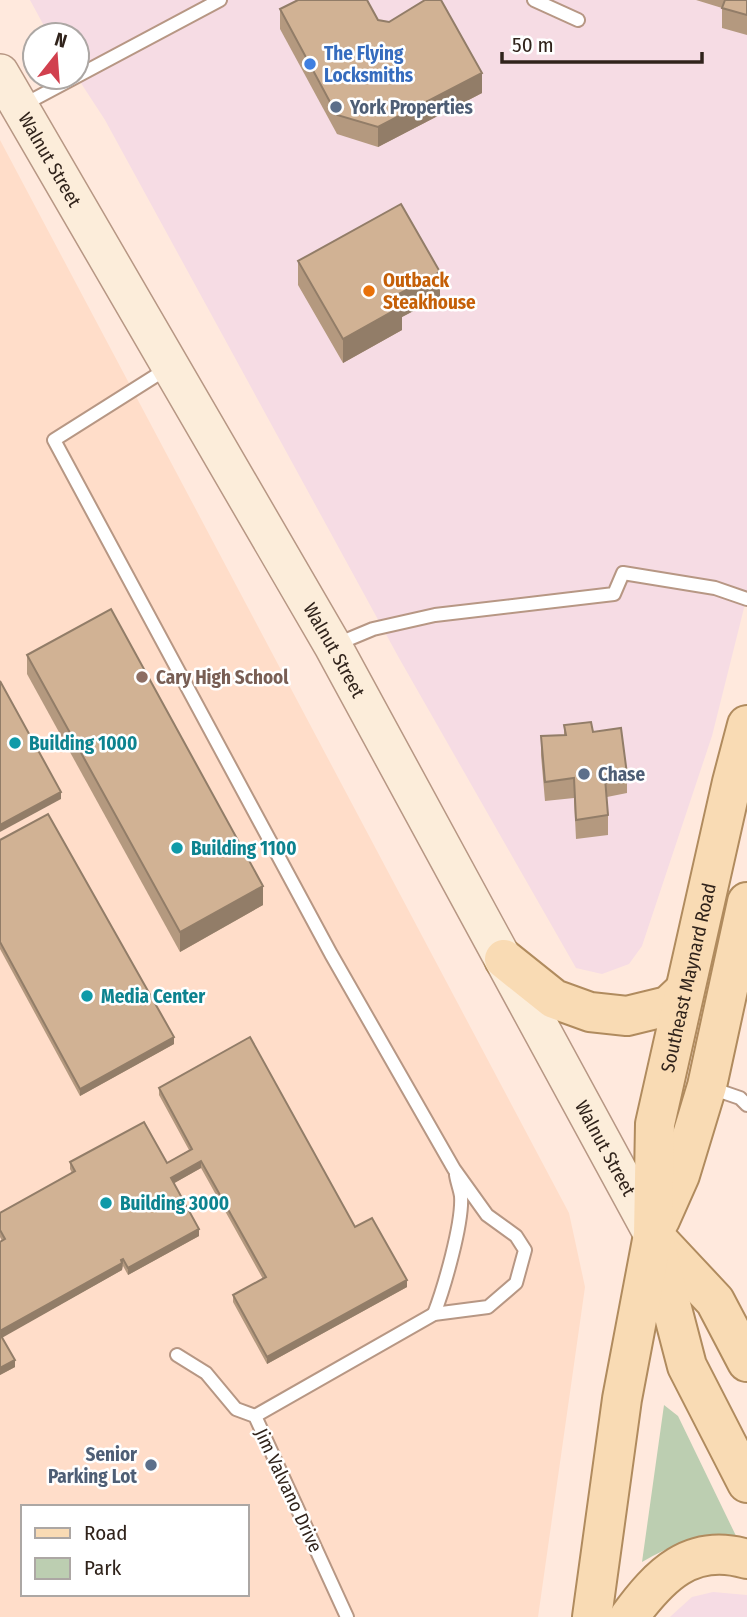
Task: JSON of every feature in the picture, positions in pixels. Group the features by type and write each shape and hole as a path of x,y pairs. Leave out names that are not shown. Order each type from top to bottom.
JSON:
{"main road":[{"name":"Walnut Street","path":"0,73 333,646 653,1235 687,1366 747,1483"},
{"name":"Southeast Maynard Road","path":"592,1617 622,1399 653,1235 655,1124 747,725"},
{"name":"Southeast Maynard Road","path":"653,1235 680,1175 707,1086 746,907"},
{"path":"504,958 554,999 590,1012 627,1016 668,1006 684,991"},
{"name":"Walnut Street","path":"653,1235 715,1301 747,1362"},
{"path":"629,1617 643,1598 676,1566 713,1554 747,1559"}],"lane":[{"path":"20,107 220,0"},
{"path":"534,0 578,20"},
{"path":"171,366 54,440 331,954 454,1169 487,1214 516,1236 525,1250 516,1283 488,1307 434,1314 255,1416"},
{"path":"333,646 373,629 435,615 614,594 623,573 715,588 747,599"},
{"path":"707,1086 740,1098 747,1105"},
{"path":"434,1314 451,1258 458,1222 461,1197 454,1169"},
{"name":"Jim Valvano Drive","path":"177,1355 206,1373 236,1409 255,1416 347,1617"}],"shaded area":[{"path":"30,0 747,0 747,596 712,736 642,946 629,964 602,974 576,968 399,658 105,120 86,91 91,91 91,21 41,21"},
{"name":"Cary High School","path":"0,140 569,1213 585,1287 538,1617 0,1617"},
{"path":"713,1592 747,1595 747,1617 670,1617 692,1597"}],"green space":[{"path":"664,1405 678,1416 738,1540 688,1542 666,1549 642,1562"}],"building":[{"path":"298,0 367,0 378,20 389,22 425,0 441,0 482,73 378,127 337,115 280,9"},
{"path":"725,0 747,0 747,15 722,8"},
{"name":"Outback Steakhouse","path":"401,204 440,272 397,295 402,306 343,339 298,261"},
{"name":"Building 1100","path":"111,609 263,886 180,932 27,655"},
{"name":"Building 1000","path":"0,681 61,792 0,825"},
{"name":"Chase","path":"591,722 593,732 621,728 627,774 605,778 608,815 576,820 574,778 545,782 541,736 566,735 564,725"},
{"name":"Media Center","path":"48,814 174,1037 80,1089 0,942 0,840"},
{"name":"Building 3000","path":"250,1037 355,1227 372,1218 407,1280 267,1357 233,1295 266,1277 201,1161 171,1178 199,1229 128,1268 123,1259 121,1260 122,1263 0,1331 0,1242 5,1239 0,1230 0,1213 75,1171 70,1162 144,1122 167,1163 192,1149 159,1088"},
{"path":"0,1334 15,1360 0,1368"}],"place":[{"name":"The Flying Locksmiths","path":"310,64"},
{"name":"York Properties","path":"336,107"},
{"name":"Outback Steakhouse","path":"369,291"},
{"name":"Cary High School","path":"142,677"},
{"name":"Building 1000","path":"15,743"},
{"name":"Chase","path":"584,774"},
{"name":"Building 1100","path":"177,848"},
{"name":"Media Center","path":"87,996"},
{"name":"Building 3000","path":"106,1203"},
{"name":"Senior Parking Lot","path":"151,1465"}]}
